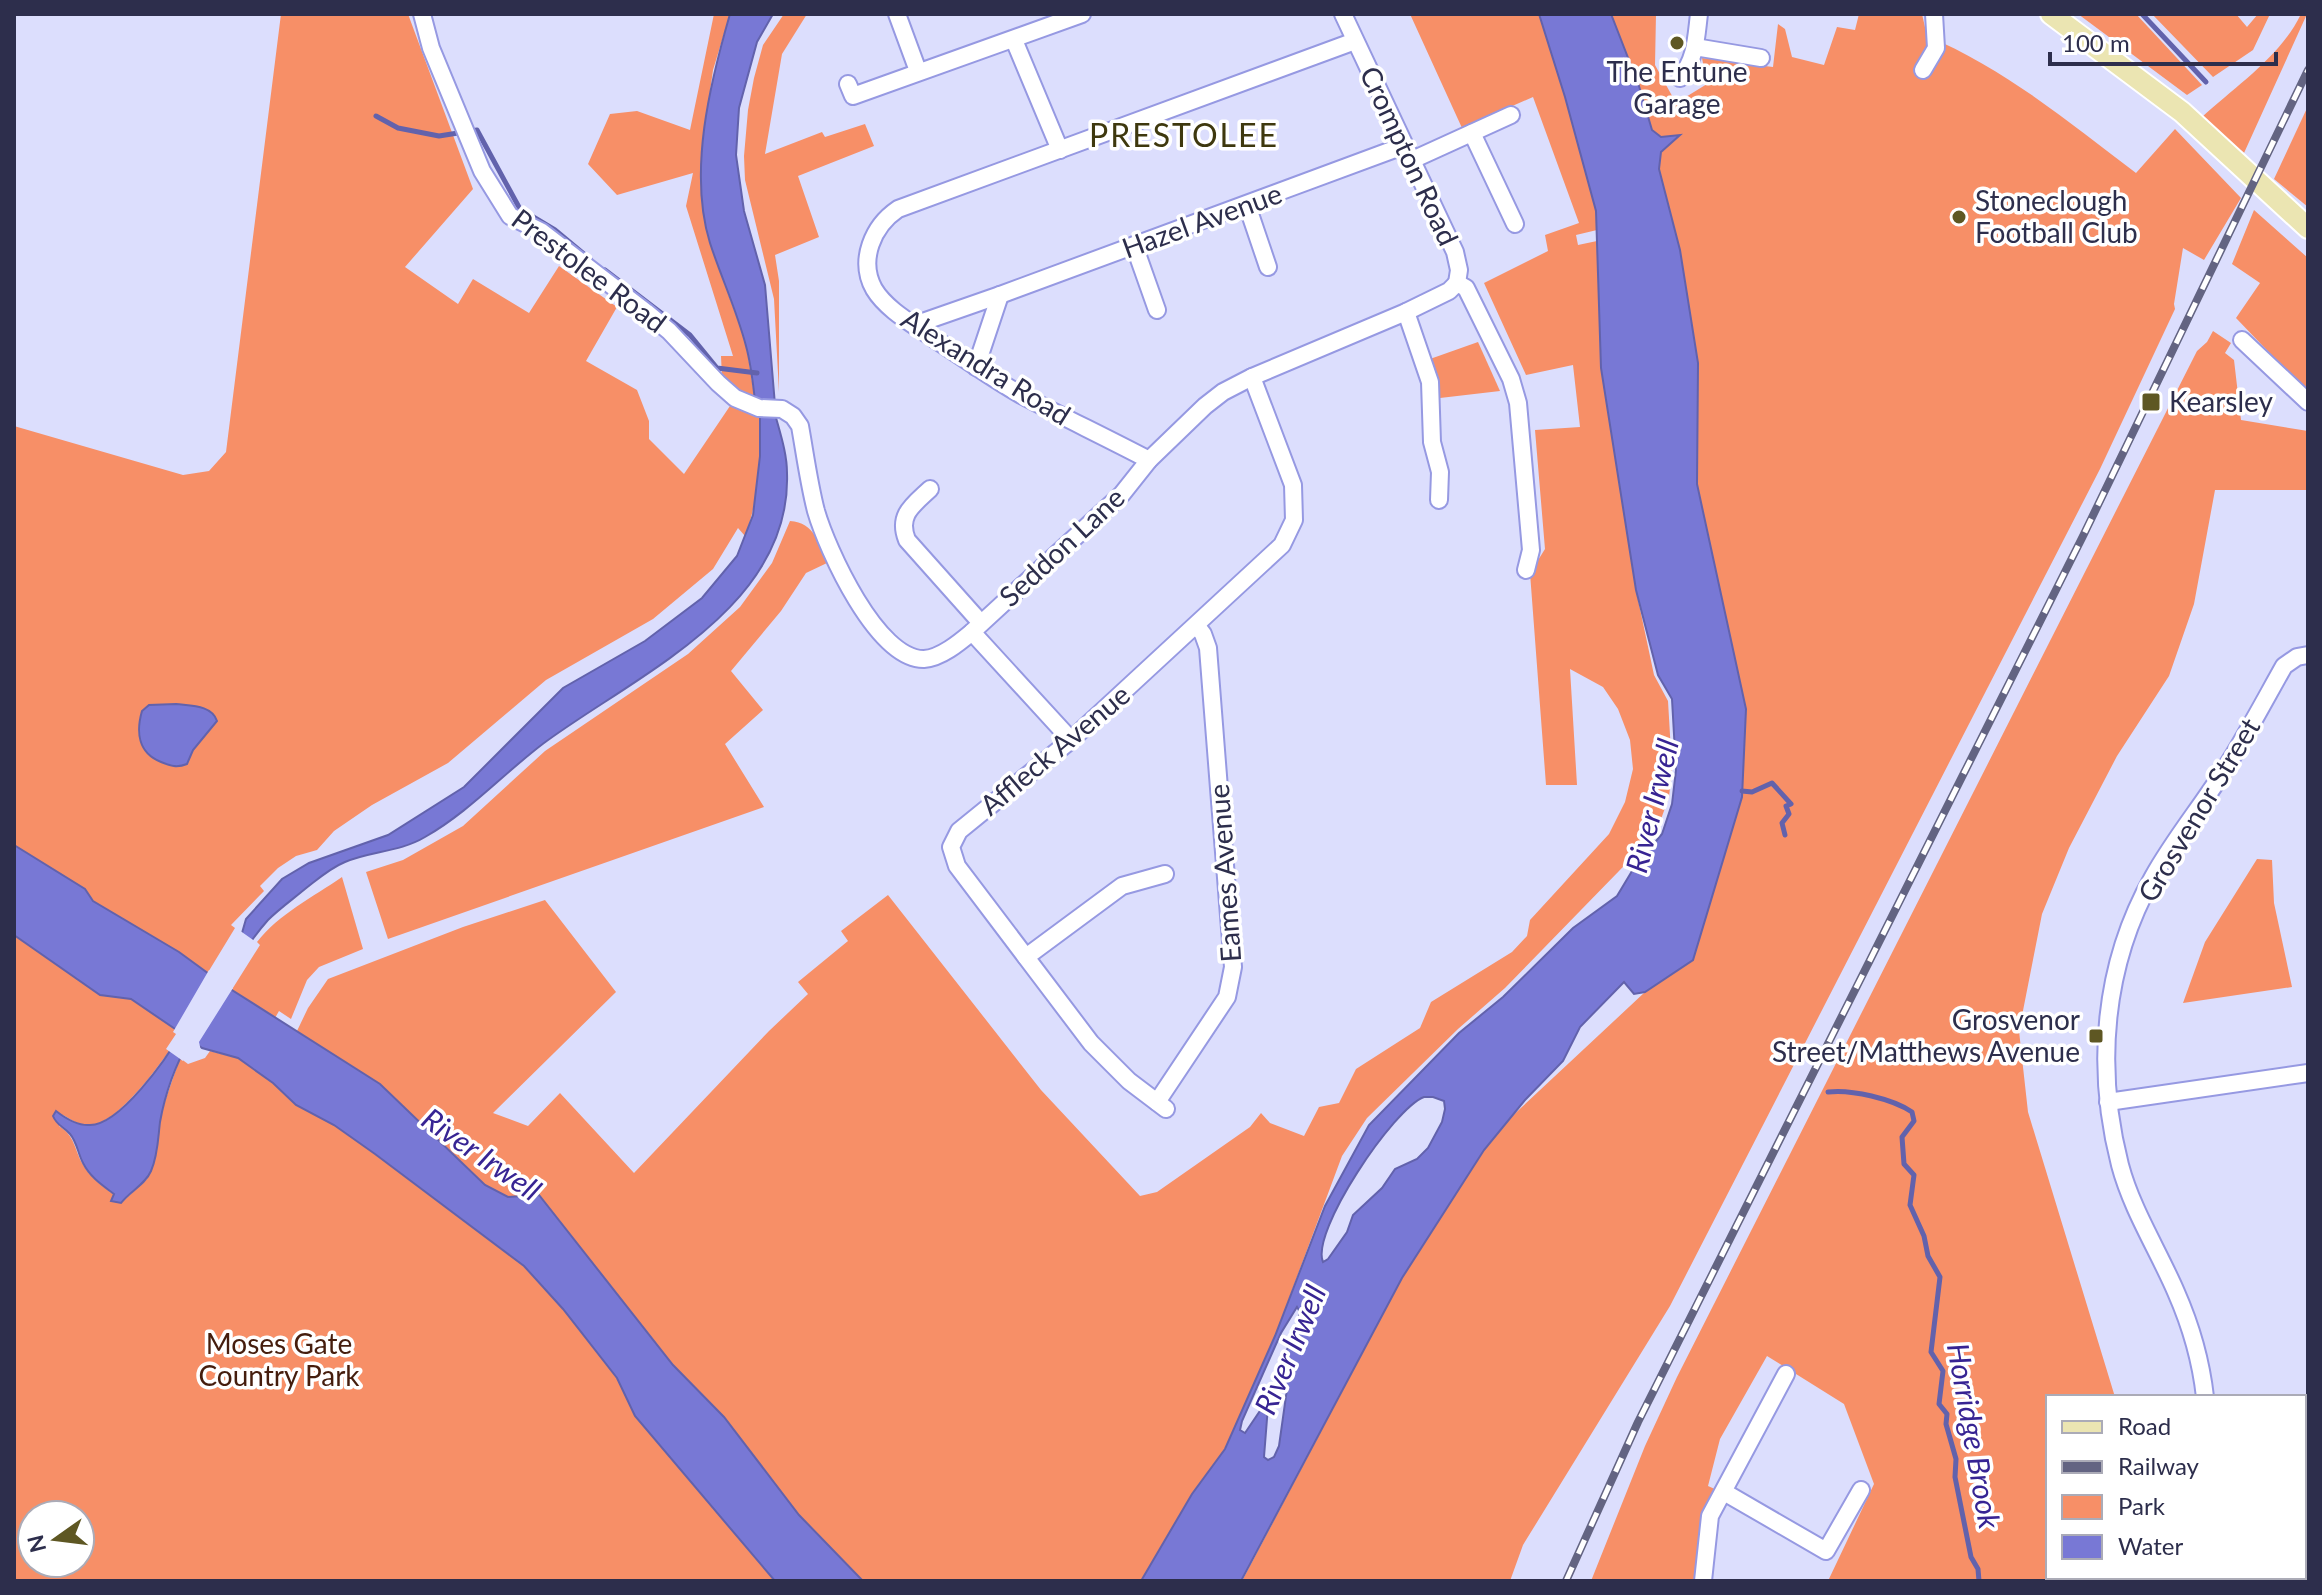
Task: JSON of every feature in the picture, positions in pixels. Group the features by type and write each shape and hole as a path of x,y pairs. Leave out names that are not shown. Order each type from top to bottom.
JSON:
{"main road":[{"path":"2051,14 2182,112 2308,228"}],"street":[{"name":"Prestolee Road","path":"422,14 431,48 482,171 510,216 542,232 669,331 727,391 748,405 782,409"},
{"path":"897,14 918,71"},
{"path":"848,84 853,96 1082,14"},
{"name":"Crompton Road","path":"1343,14 1455,252 1459,270 1457,283 1466,288 1511,379 1518,403 1531,550 1526,570"},
{"path":"1680,78 1690,67 1699,14"},
{"path":"1923,70 1936,48 1934,14"},
{"path":"1014,40 1060,150"},
{"name":"Alexandra Road","path":"1149,460 1021,395 884,302 873,287 868,269 868,252 874,233 884,218 898,209 1355,41"},
{"path":"1695,47 1761,58"},
{"name":"Hazel Avenue","path":"914,325 1247,205 1472,133 1511,115"},
{"path":"1472,133 1515,224"},
{"path":"1247,205 1268,267"},
{"path":"1134,245 1157,310"},
{"name":"Seddon Lane","path":"782,409 793,416 800,426 816,510 832,551 864,613 902,652 929,659 956,645 976,627 1122,494 1149,460 1223,392 1406,312 1449,291 1457,283"},
{"path":"976,367 1000,295"},
{"path":"1406,312 1430,382 1432,442 1440,472 1439,503"},
{"path":"2242,340 2308,402"},
{"name":"Affleck Avenue","path":"1162,1105 1108,1062 957,866 951,847 959,831 1071,740 1282,545 1294,520 1293,485 1252,377"},
{"path":"930,489 907,510 903,523 907,540 1071,740"},
{"name":"Eames Avenue","path":"1162,1105 1227,997 1233,967 1208,648 1197,626"},
{"name":"Grosvenor Street","path":"2205,1395 2194,1339 2120,1167 2108,1102 2107,1022 2115,969 2152,878 2230,762 2284,666 2297,657 2308,655"},
{"path":"1026,957 1122,886 1156,881"},
{"path":"2108,1102 2308,1073"},
{"path":"1703,1581 1710,1516 1786,1374"},
{"path":"1724,1492 1826,1551 1861,1490"}],"green space":[{"path":"281,14 408,14 473,189 405,267 458,304 473,279 529,313 559,266 617,307 586,361 637,390 649,421 649,439 684,474 732,403 746,412 760,414 758,476 754,506 745,536 738,528 713,569 653,619 546,680 448,763 372,805 334,831 317,850 296,856 278,868 260,886 264,891 231,925 235,928 207,974 179,952 93,901 85,889 14,845 14,426 183,475 209,471 226,452"},
{"path":"714,14 730,14 713,70 703,142 709,241 746,343 755,401 750,401 722,378 721,356 733,356 686,206 693,173 617,195 588,164 610,114 637,111 690,130"},
{"path":"784,14 807,14 782,54 765,154 822,132 825,137 865,124 874,146 798,176 819,237 775,255 779,281 779,392 774,299 745,180 744,156 748,110 763,45"},
{"path":"1410,14 1539,14 1596,211 1597,230 1576,235 1578,245 1597,241 1601,368 1636,590 1654,675 1668,701 1672,769 1669,797 1656,833 1505,988 1367,1118 1342,1156 1275,1336 1225,1450 1193,1494 1141,1581 863,1581 799,1515 724,1417 673,1365 539,1195 508,1197 485,1185 380,1084 297,1031 328,979 463,927 545,900 616,992 493,1113 528,1126 560,1093 634,1173 808,994 798,982 848,941 841,931 888,895 1041,1090 1140,1196 1157,1192 1250,1127 1261,1113 1270,1123 1304,1136 1319,1107 1339,1103 1356,1069 1420,1028 1431,1002 1512,952 1527,936 1530,920 1609,834 1625,802 1633,769 1630,740 1618,709 1603,687 1570,669 1577,785 1546,785 1530,573 1545,549 1535,430 1580,427 1573,365 1526,375 1484,283 1548,251 1545,235 1579,223 1533,97 1462,128"},
{"path":"1611,14 1656,14 1655,65 1676,103 1707,84 1702,58 1773,67 1778,24 1785,29 1792,57 1824,65 1837,27 1855,30 1859,14 1922,14 1927,36 2010,80 2136,173 2175,129 2241,198 2204,260 2183,248 2175,309 2100,469 1670,1306 1523,1545 1510,1581 1242,1581 1402,1278 1476,1150 1645,992 1693,960 1698,363 1680,250 1659,169 1661,152 1678,135 1661,137 1652,130 1639,86"},
{"path":"2078,14 2136,14 2202,85 2187,95"},
{"path":"2152,14 2236,14 2247,27 2258,14 2270,14 2253,50 2213,77"},
{"path":"2301,14 2307,14 2244,153 2202,117 2270,57"},
{"path":"2308,106 2308,207 2274,179"},
{"path":"2254,210 2308,258 2308,393 2236,318 2260,283 2232,264"},
{"path":"2213,331 2231,343 2225,353 2234,360 2241,420 2308,431 2308,490 2215,490 2194,604 2169,676 2117,756 2069,848 2042,914 2019,1031 2028,1112 2114,1395 2046,1395 2046,1579 2106,1581 1828,1581 1874,1484 1844,1404 1767,1356 1720,1439 1708,1486 1717,1490 1702,1522 1695,1581 1591,1581 1645,1446 1677,1377 2197,351"},
{"path":"1478,342 1500,391 1440,398 1430,359"},
{"path":"790,521 805,525 810,530 827,563 806,573 781,611 731,671 763,710 725,744 764,807 388,939 366,872 403,860 463,826 545,751 688,654 740,607 772,563"},
{"path":"2257,859 2272,860 2274,903 2292,987 2183,1003 2205,942"},
{"path":"342,877 363,949 319,967 307,980 291,1019 279,1011 275,1018 231,991 260,945 257,942 266,932 286,914"},
{"name":"Moses Gate Country Park","path":"14,935 100,995 131,999 181,1033 141,1087 115,1113 91,1125 79,1124 63,1115 59,1126 71,1138 89,1173 114,1195 112,1201 121,1203 147,1179 165,1101 180,1058 188,1064 205,1058 210,1051 238,1058 273,1083 296,1105 334,1125 524,1266 563,1309 617,1378 637,1418 775,1581 14,1581"}],"water":[{"path":"730,14 773,14 757,42 739,108 736,155 744,211 765,285 775,405 755,401 746,346 710,243 704,216 701,158 704,128"},
{"name":"River Irwell","path":"1539,14 1611,14 1639,86 1652,130 1661,137 1680,135 1661,152 1659,169 1680,250 1698,363 1697,484 1746,709 1742,797 1693,960 1645,992 1634,994 1624,982 1580,1027 1563,1061 1525,1100 1484,1150 1402,1278 1241,1581 1141,1581 1192,1494 1225,1449 1275,1336 1325,1206 1369,1125 1459,1033 1503,997 1573,928 1617,896 1635,866 1662,834 1672,804 1676,770 1672,699 1658,675 1636,590 1601,368 1596,211","holes":["1424,1097 1444,1101 1445,1109 1442,1122 1428,1148 1417,1159 1395,1169 1382,1188 1353,1215 1347,1232 1323,1262 1322,1247 1329,1225 1357,1172 1394,1123","1297,1307 1300,1312 1292,1341 1280,1361 1281,1376 1287,1389 1279,1446 1274,1457 1268,1460 1264,1457 1268,1406 1264,1405 1245,1433 1240,1430 1281,1333"]},
{"path":"760,414 775,414 785,451 787,473 782,521 764,563 737,600 702,633 663,663 544,743 441,827 415,842 355,858 324,874 268,920 224,985 380,1084 485,1185 508,1197 539,1195 673,1365 724,1417 799,1515 863,1581 775,1581 635,1416 617,1378 563,1309 524,1266 334,1125 296,1105 273,1083 238,1058 202,1048 190,1039 165,1101 151,1171 121,1203 111,1201 114,1194 89,1172 72,1137 53,1116 56,1111 76,1123 90,1125 115,1114 142,1088 181,1033 131,999 100,995 14,935 14,845 85,889 93,901 179,952 216,979 240,940 246,919 282,879 309,863 388,835 464,787 563,688 645,641 702,598 737,556 753,515 760,456"},
{"path":"176,704 206,709 217,721 193,750 187,764 177,766 161,762 147,753 139,734 142,711 149,705"}],"pier":[{"path":"239,930 256,942 229,984 233,988 199,1042 201,1051 190,1044 183,1061 166,1049 176,1034 173,1032 209,970 214,973"}],"waterway":[{"path":"2142,14 2206,82"},
{"path":"376,116 398,128 439,136 477,130 520,209 555,230 590,259"},
{"path":"605,270 690,335 717,368 757,373"},
{"name":"Horridge Brook","path":"1742,791 1752,792 1772,783 1791,804 1786,806 1789,814 1782,823 1785,835"},
{"name":"Horridge Brook","path":"1828,1092 1872,1096 1912,1112 1914,1121 1902,1137 1904,1164 1914,1175 1910,1205 1924,1236 1928,1256 1940,1277 1931,1352 1943,1371 1939,1404 1947,1414 1946,1424 1956,1459 1955,1477 1979,1581"}],"railway":[{"path":"1566,1581 1638,1422 2083,536 2308,70"}],"place":[{"name":"The Entune Garage","path":"1677,43"},
{"name":"Stoneclough Football Club","path":"1959,217"},
{"name":"Kearsley","path":"2151,402"},
{"name":"Grosvenor Street/Matthews Avenue","path":"2096,1036"}],"district":[{"name":"PRESTOLEE","path":"1184,136"}]}
